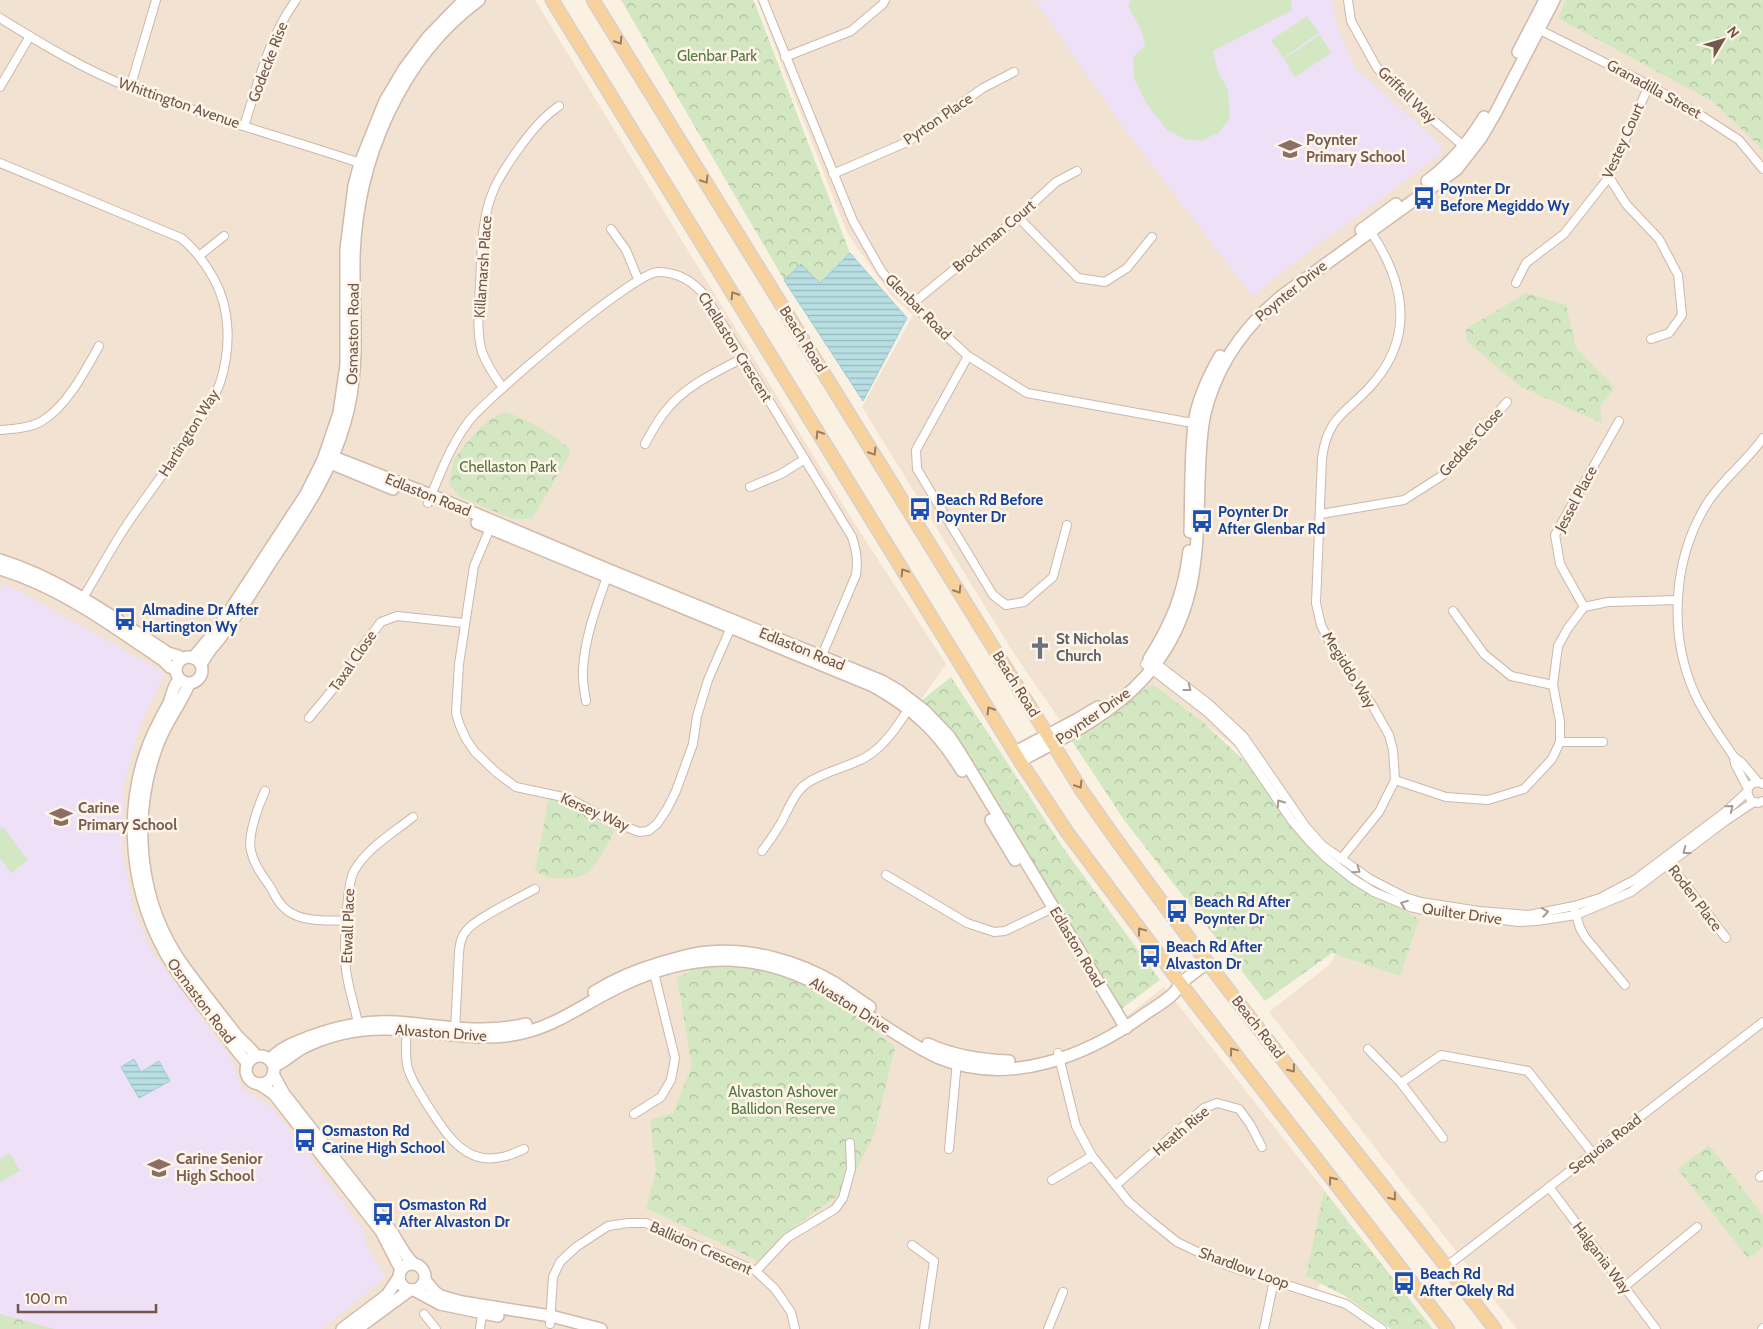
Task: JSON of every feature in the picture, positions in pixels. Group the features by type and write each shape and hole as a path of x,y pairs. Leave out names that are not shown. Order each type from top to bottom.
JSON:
{"main road":[{"path":"552,0 1018,756 1067,832 1181,984 1448,1329"},
{"name":"Beach Road","path":"594,0 1082,791 1120,846 1208,962 1495,1329"}],"street":[{"path":"130,88 156,0"},
{"name":"Godecke Rise","path":"244,126 271,46 280,25 296,0"},
{"name":"Osmaston Road","path":"364,164 385,101 404,69 428,37 464,0"},
{"name":"Osmaston Road","path":"252,1060 175,953 160,923 145,875 141,837 148,773 187,669 234,619 314,497 328,459 339,413 346,365 346,250 354,186 391,108 414,70 449,25 479,0"},
{"name":"Glenbar Road","path":"763,0 853,221 882,272 912,304 968,356 1027,393 1199,425"},
{"path":"785,57 851,31 883,4 885,0"},
{"name":"Griffell Way","path":"1348,0 1351,21 1377,68 1404,95 1467,149"},
{"name":"Poynter Drive","path":"1018,756 1050,739 1123,688 1151,664 1178,628 1190,594 1195,571 1200,454 1199,425 1229,354 1247,328 1283,295 1369,229 1456,169 1467,149 1481,138 1496,112 1536,27 1545,0"},
{"name":"Poynter Drive","path":"1536,27 1554,0"},
{"name":"Whittington Avenue","path":"0,18 74,62 130,88 364,164"},
{"name":"Granadilla Street","path":"1536,27 1649,85 1702,116 1739,140 1763,169"},
{"path":"0,87 30,36"},
{"name":"Pyrton Place","path":"833,174 907,142 983,88 1014,72"},
{"name":"Vestey Court","path":"1516,283 1526,263 1564,234 1609,178 1649,85"},
{"name":"Killamarsh Place","path":"503,388 488,365 482,351 479,334 478,316 486,218 494,190 502,172 543,118 559,106"},
{"name":"Hartington Way","path":"0,163 169,232 190,245 215,281 224,302 227,341 220,384 187,441 115,541 80,602"},
{"name":"Brockman Court","path":"912,304 1018,218 1056,182 1077,171"},
{"path":"1609,178 1626,204 1659,239 1678,275 1682,315 1669,333 1651,339"},
{"path":"1018,218 1078,278 1105,282 1127,268 1152,237"},
{"path":"611,229 626,250 638,279"},
{"name":"Megiddo Way","path":"1369,229 1382,250 1393,275 1401,307 1400,330 1394,354 1375,382 1334,422 1325,441 1322,458 1316,603 1321,625 1340,660 1372,705 1388,735 1393,750 1395,780"},
{"path":"199,256 224,236"},
{"name":"Chellaston Crescent","path":"430,499 448,454 479,410 573,328 638,279 657,272 689,279 706,298 852,537 857,551 858,564 856,576 820,660"},
{"path":"0,430 25,427 42,421 73,389 99,346"},
{"path":"968,356 916,450 917,470 993,595 1006,605 1024,602 1053,577 1067,525"},
{"path":"645,444 661,418 678,398 716,372 743,358"},
{"name":"Geddes Close","path":"1321,514 1404,500 1443,475 1507,402"},
{"name":"Jessel Place","path":"1584,607 1560,564 1555,535 1619,421"},
{"path":"1760,783 1734,757 1694,693 1682,652 1678,600 1681,567 1699,518 1717,489 1763,438"},
{"name":"Edlaston Road","path":"328,459 430,499 820,660 911,705 952,754 1050,909 1121,1027"},
{"path":"750,488 781,474 805,459"},
{"name":"Kersey Way","path":"491,525 474,566 464,623 456,713 466,740 475,752 496,773 516,787 568,798 614,822 639,832 648,830 657,824 676,791 693,744 697,716 708,680 732,625"},
{"path":"0,560 35,572 80,602 178,656 187,669"},
{"path":"0,569 80,602"},
{"path":"586,700 582,670 586,646 591,622 608,574"},
{"path":"1341,859 1379,812 1395,780 1446,797 1488,800 1524,789 1552,759 1560,742 1560,721 1553,685 1558,646 1568,628 1584,607 1608,602 1678,600"},
{"path":"1453,611 1484,654 1510,676 1553,685"},
{"name":"Taxal Close","path":"309,718 343,677 381,622 397,616 464,623"},
{"name":"Quilter Drive","path":"1151,664 1209,704 1244,737 1306,827 1322,844 1370,879 1386,888 1421,902 1479,911 1529,915 1575,911"},
{"name":"Quilter Drive","path":"1151,664 1207,712 1238,742 1292,821 1324,856 1353,879 1374,892 1410,907 1428,912 1537,921 1575,911 1618,890 1667,861 1724,822 1759,804"},
{"path":"762,851 799,791 806,784 865,758 876,750 886,741 911,705"},
{"path":"1560,742 1603,742"},
{"path":"1734,757 1749,798 1759,804"},
{"name":"Quilter Drive","path":"1667,861 1724,813 1752,783 1760,783"},
{"path":"265,791 257,809 250,849 256,865 277,899 285,910 301,918 346,921"},
{"name":"Etwall Place","path":"359,1027 346,974 346,921 350,882 355,870 368,853 413,817"},
{"name":"Roden Place","path":"1667,861 1726,938"},
{"path":"886,875 967,924 994,932 1005,931 1050,909"},
{"path":"454,1032 459,952 464,934 468,928 477,922 534,889"},
{"path":"1575,911 1580,928 1586,937 1625,984"},
{"name":"Alvaston Drive","path":"272,1067 282,1050 322,1032 359,1027 383,1029 407,1027 492,1038 528,1032 563,1018 653,969 727,960 750,961 786,970 820,984 914,1045 939,1058 958,1060 984,1068 1016,1068 1042,1065 1059,1056 1085,1050 1174,993 1181,984 1208,962"},
{"path":"634,1114 661,1097 671,1080 675,1058 653,969"},
{"name":"Sequoia Road","path":"1447,1266 1763,1022"},
{"path":"407,1027 405,1048 412,1079 451,1139 463,1149 482,1158 509,1156 524,1149"},
{"path":"1368,1049 1401,1083 1443,1138"},
{"path":"1401,1083 1441,1055 1528,1071 1593,1154"},
{"path":"483,1310 441,1296 435,1292 425,1280 424,1270 413,1263 401,1251 395,1236 284,1094 272,1067 263,1056 252,1060 246,1070 248,1078 274,1094 381,1231 400,1273 403,1286 440,1304 601,1329"},
{"name":"Shardlow Loop","path":"1059,1056 1076,1126 1092,1156 1129,1202 1178,1242 1231,1266 1346,1304 1382,1329"},
{"path":"948,1149 958,1060"},
{"path":"259,1084 268,1081 272,1067"},
{"name":"Heath Rise","path":"1116,1185 1204,1108 1217,1102 1239,1109 1250,1124 1262,1147"},
{"path":"756,1272 787,1238 835,1209 842,1198 851,1169 850,1143"},
{"path":"1052,1180 1092,1156"},
{"name":"Halgania Way","path":"1549,1188 1656,1329"},
{"name":"Ballidon Crescent","path":"550,1320 553,1278 560,1262 576,1247 608,1226 628,1222 646,1223 756,1272 775,1289 791,1312 795,1329"},
{"path":"1624,1286 1697,1227"},
{"path":"912,1245 934,1261 924,1329"},
{"path":"342,1329 387,1295 406,1265 413,1263"},
{"path":"357,1329 412,1290 421,1287 425,1280"},
{"path":"1264,1329 1274,1280"},
{"path":"1048,1329 1063,1292"},
{"path":"480,1329 483,1310"},
{"path":"424,1314 436,1329"},
{"path":"550,1320 576,1329"}],"shaded area":[{"path":"0,0 535,0 858,529 946,664 920,701 1124,1018 1164,987 1347,1219 1318,1289 1352,1307 1382,1329 0,1329"},
{"path":"757,0 1763,0 1763,1329 1517,1329 1269,1012 1329,965 1370,898 1316,860 1240,751 1154,684 1132,699 1068,732 1013,652 862,407 913,315 891,295 847,233"},
{"name":"Poynter Primary School","path":"1041,0 1332,0 1337,27 1356,69 1441,145 1441,154 1308,252 1252,296 1125,130 1036,2"},
{"name":"Carine Senior High School","path":"3,582 165,673 139,728 124,785 122,849 133,909 152,952 230,1056 242,1089 272,1107 363,1229 367,1247 386,1277 322,1329 55,1329 0,1314 0,592"}],"green space":[{"name":"Glenbar Park","path":"621,0 753,0 850,253 820,284 801,264 784,280"},
{"path":"1131,0 1291,0 1292,10 1213,51 1218,72 1228,89 1230,118 1219,132 1201,141 1185,139 1167,130 1146,103 1134,78 1133,57 1145,45 1142,32 1128,6"},
{"path":"1566,0 1763,0 1763,150 1712,101 1558,18"},
{"path":"1307,16 1319,33 1283,58 1271,40"},
{"path":"1320,35 1331,53 1295,77 1284,59"},
{"path":"1526,293 1566,305 1576,348 1615,388 1600,406 1602,423 1521,387 1466,341 1466,329"},
{"name":"Chellaston Park","path":"505,412 539,427 569,448 570,454 532,519 513,519 460,497 449,484 454,459 487,421"},
{"path":"951,677 1064,849 1160,980 1120,1010 956,740 922,700"},
{"path":"1153,684 1204,723 1248,764 1309,845 1341,875 1419,919 1400,976 1332,953 1265,1001 1124,820 1070,738"},
{"path":"549,798 563,802 615,830 597,861 584,875 574,878 552,878 542,875 535,870"},
{"path":"3,827 28,860 11,873 0,858 0,829"},
{"name":"Alvaston Ashover Ballidon Reserve","path":"750,964 794,979 858,1017 895,1047 874,1135 846,1190 796,1225 758,1261 646,1208 656,1172 650,1120 673,1113 692,1066 677,978 697,967"},
{"path":"1709,1145 1763,1215 1763,1246 1754,1255 1747,1257 1678,1169"},
{"path":"10,1153 20,1171 0,1182 0,1159"},
{"path":"1324,1191 1433,1329 1391,1329 1345,1296 1306,1276"},
{"path":"0,1314 55,1329 0,1329"}],"water":[{"path":"850,253 907,318 863,401 784,280 801,264 820,283"},
{"path":"134,1059 141,1072 159,1061 170,1081 139,1098 121,1067"}],"place":[{"name":"Poynter Primary School","path":"1290,149"},
{"name":"Poynter Dr Before Megiddo Wy","path":"1424,198"},
{"name":"Beach Rd Before Poynter Dr","path":"920,509"},
{"name":"Poynter Dr After Glenbar Rd","path":"1202,521"},
{"name":"Almadine Dr After Hartington Wy","path":"125,619"},
{"name":"St Nicholas Church","path":"1040,648"},
{"name":"Carine Primary School","path":"61,817"},
{"name":"Beach Rd After Poynter Dr","path":"1177,911"},
{"name":"Beach Rd After Alvaston Dr","path":"1150,956"},
{"name":"Osmaston Rd Carine High School","path":"305,1140"},
{"name":"Carine Senior High School","path":"159,1168"},
{"name":"Osmaston Rd After Alvaston Dr","path":"383,1214"},
{"name":"Beach Rd After Okely Rd","path":"1404,1283"}]}
